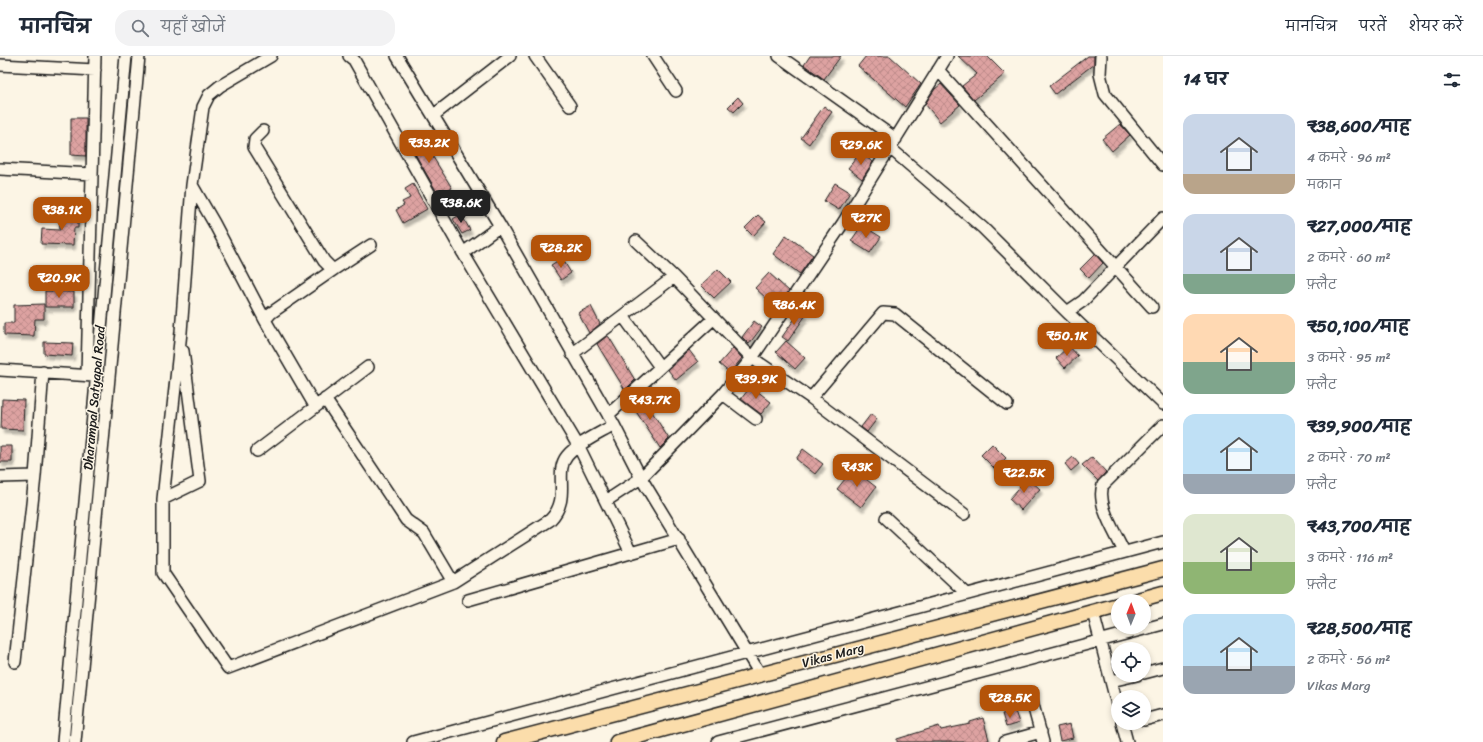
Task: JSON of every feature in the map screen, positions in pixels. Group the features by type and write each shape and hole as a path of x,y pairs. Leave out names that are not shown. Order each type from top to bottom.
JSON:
{"main road":[{"name":"Vikas Marg","path":"504,742 1163,569"},
{"path":"1151,596 1163,593"},
{"name":"Vikas Marg","path":"618,742 1111,607"}],"street":[{"path":"92,376 92,174 95,56"},
{"name":"Dharampal Satyapal Road","path":"63,742 92,376 126,56"},
{"name":"Dharampal Satyapal Road","path":"75,742 139,56"},
{"path":"271,56 220,86 209,95 203,107 192,185 181,332 162,499 163,573 228,668 453,582 550,520 560,509 562,499 563,463 567,456 579,446 614,425"},
{"path":"348,56 354,60 463,254 579,446 631,553"},
{"path":"397,56 434,114 500,226 572,354 608,414 641,478 760,674"},
{"path":"434,114 510,56"},
{"path":"535,56 570,106"},
{"path":"653,56 676,91"},
{"path":"779,56 893,143 983,228 1067,312 1163,404"},
{"path":"606,501 641,478 723,394 752,358 843,223 947,56"},
{"path":"1101,56 1100,74 1105,94 1163,166"},
{"path":"0,65 94,70"},
{"path":"938,70 1152,307"},
{"path":"262,131 255,139 254,146 324,261 333,270"},
{"path":"0,169 92,174"},
{"path":"192,185 214,223 265,320 315,406"},
{"path":"1067,312 1083,301 1115,266 1163,218"},
{"path":"463,254 500,226"},
{"path":"636,241 674,277 752,358 811,398 964,514"},
{"path":"265,320 271,313 371,245"},
{"path":"572,354 674,277"},
{"path":"811,398 883,313 895,314 1007,404"},
{"path":"623,316 660,367"},
{"path":"608,414 713,319"},
{"path":"162,499 200,481 181,332"},
{"path":"257,451 368,367"},
{"path":"0,370 110,378"},
{"path":"15,662 35,476 42,372"},
{"path":"723,394 756,419"},
{"path":"325,399 406,520 424,533 453,582"},
{"path":"1124,552 1102,504 1100,493 1104,486 1163,425"},
{"path":"0,477 35,476"},
{"path":"886,518 966,593"},
{"path":"468,600 679,539"},
{"path":"413,742 966,593 1163,542"},
{"path":"1092,612 1111,681"},
{"path":"718,742 1163,624"},
{"path":"1151,671 1163,668"},
{"path":"1005,742 1042,737 1032,701"},
{"path":"1151,718 1163,715"},
{"path":"1126,730 1127,742"}],"building":[{"path":"810,56 841,56 824,79 804,65"},
{"path":"866,56 890,56 921,84 905,107 858,66"},
{"path":"958,56 987,56 1005,74 974,100 962,86 977,74"},
{"path":"1088,56 1094,56 1094,64 1055,94 1049,86"},
{"path":"941,84 960,105 940,122 925,104 935,89"},
{"path":"738,97 743,103 734,112 728,107"},
{"path":"824,106 832,112 809,144 801,138"},
{"path":"71,118 86,118 86,156 71,155"},
{"path":"1120,124 1130,135 1112,151 1102,139"},
{"path":"417,131 452,188 439,196 406,138"},
{"path":"860,153 873,162 862,179 848,168"},
{"path":"835,183 850,192 839,210 824,201"},
{"path":"413,184 427,209 403,223 396,210 404,205 402,202 410,198 405,189"},
{"path":"78,214 78,228 74,228 73,245 41,244 42,229 60,230 59,215"},
{"path":"461,214 470,230 462,234 453,219"},
{"path":"758,215 766,222 753,236 745,228"},
{"path":"862,225 881,237 870,253 851,241"},
{"path":"786,235 813,255 800,274 773,254"},
{"path":"1095,254 1103,263 1089,278 1080,269"},
{"path":"562,258 571,273 561,280 551,265"},
{"path":"718,269 731,282 714,298 701,285"},
{"path":"769,273 789,291 777,308 755,288"},
{"path":"45,291 74,292 74,307 45,307"},
{"path":"44,304 44,319 35,319 34,336 4,335 4,323 14,323 14,305"},
{"path":"591,306 600,324 589,333 578,313"},
{"path":"800,311 806,315 788,341 782,337"},
{"path":"754,321 762,327 749,344 742,337"},
{"path":"607,336 635,380 625,390 597,344"},
{"path":"786,341 805,358 795,369 776,352"},
{"path":"44,342 73,343 72,356 44,354"},
{"path":"1069,346 1078,356 1065,368 1056,358"},
{"path":"733,348 742,358 730,373 719,364"},
{"path":"689,350 698,362 676,380 668,370"},
{"path":"751,386 771,402 761,414 741,399"},
{"path":"641,394 669,439 660,448 631,404"},
{"path":"2,399 24,400 23,430 1,429"},
{"path":"871,414 877,419 867,432 861,427"},
{"path":"992,444 1006,458 995,469 981,455"},
{"path":"0,446 12,446 12,462 0,462"},
{"path":"803,449 823,464 815,474 796,459"},
{"path":"1073,457 1079,464 1071,471 1065,464"},
{"path":"1092,457 1106,472 1098,481 1082,465"},
{"path":"853,469 876,487 861,507 837,489"},
{"path":"1028,478 1040,489 1021,510 1009,499"},
{"path":"1015,711 1019,723 1006,727 1002,714"},
{"path":"983,718 989,740 982,742 897,742 897,739 939,726 941,730 970,724 970,722"},
{"path":"1070,724 1073,738 1060,741 1057,727"}]}
